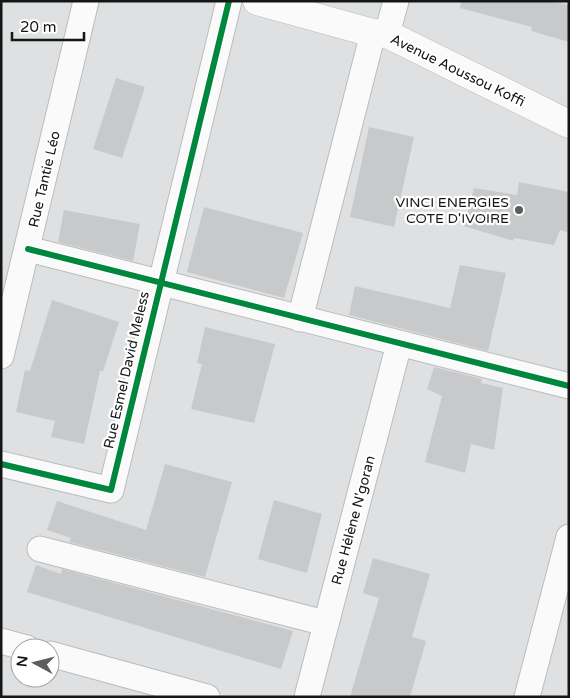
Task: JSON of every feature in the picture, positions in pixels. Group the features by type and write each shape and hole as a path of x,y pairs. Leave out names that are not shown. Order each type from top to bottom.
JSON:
{"street":[{"name":"Rue Tantie Léo","path":"1,356 86,1"},
{"name":"Rue Esmel David Meless","path":"1,464 111,490 229,1"},
{"name":"Avenue Aoussou Koffi","path":"257,1 380,34 569,124"},
{"path":"300,319 380,34 396,1"},
{"path":"28,249 569,386"},
{"name":"Rue Hélène N'goran","path":"307,697 399,344"},
{"path":"527,697 569,537"},
{"path":"40,548 325,623"},
{"path":"60,657 207,697"}],"building":[{"path":"461,1 550,1 569,5 569,42 531,31 532,27 460,8"},
{"path":"116,78 145,87 122,158 93,149"},
{"path":"369,127 414,137 394,227 350,217"},
{"name":"VINCI ENERGIES COTE D'IVOIRE","path":"519,182 569,192 569,233 560,230 554,245 514,238 513,241 464,226 474,188 517,195"},
{"path":"204,207 303,233 284,298 187,272"},
{"path":"64,210 140,224 133,261 58,242"},
{"path":"460,265 506,273 488,351 349,315 355,286 450,308"},
{"path":"52,300 119,322 103,371 100,371 84,444 51,437 55,421 16,412 25,370 30,371"},
{"path":"205,327 275,344 254,423 191,409 202,364 197,363"},
{"path":"434,367 482,379 481,383 503,388 494,450 471,444 465,473 425,462 442,396 427,389"},
{"path":"165,464 232,482 205,577 69,542 71,538 47,530 57,501 146,530"},
{"path":"274,500 322,514 307,573 258,559"},
{"path":"373,558 430,574 412,637 426,641 410,697 350,697 379,598 363,593"},
{"path":"36,565 61,574 62,569 293,631 281,669 27,592"}],"cycle path":[{"path":"1,464 111,490 229,1"},
{"path":"28,249 569,386"}],"place":[{"name":"VINCI ENERGIES COTE D'IVOIRE","path":"519,210"}]}
